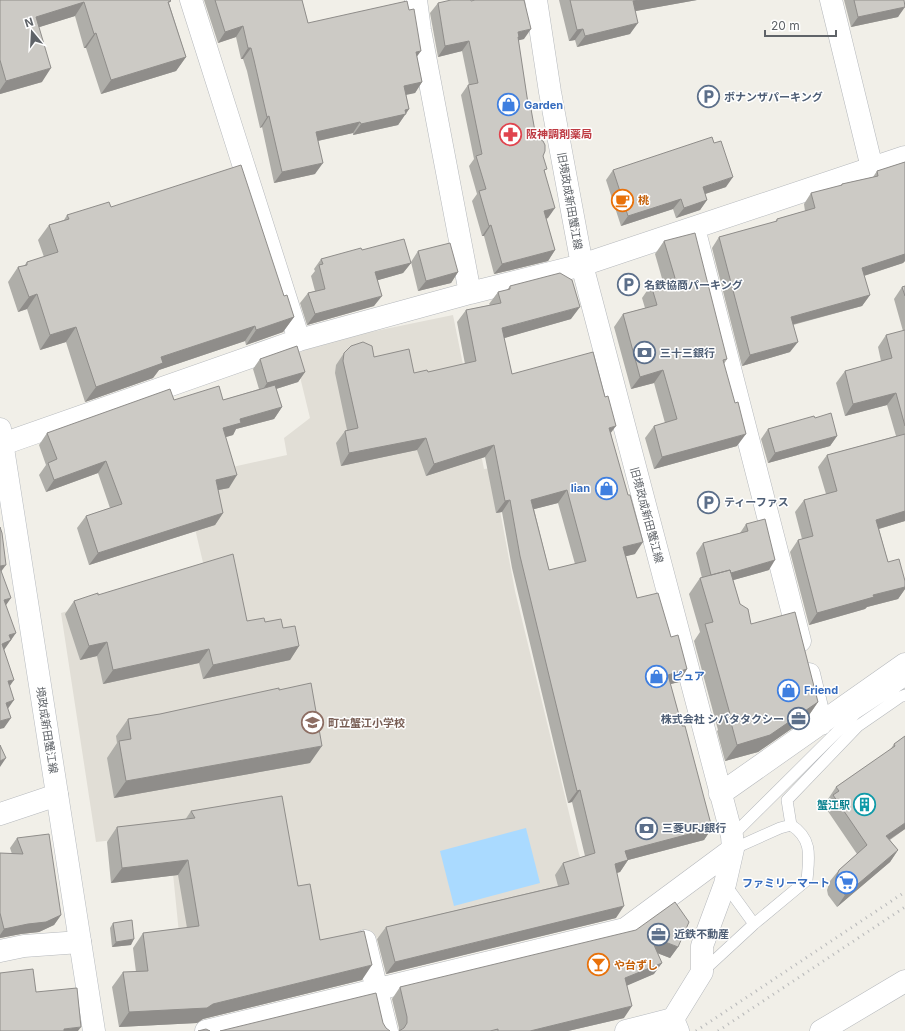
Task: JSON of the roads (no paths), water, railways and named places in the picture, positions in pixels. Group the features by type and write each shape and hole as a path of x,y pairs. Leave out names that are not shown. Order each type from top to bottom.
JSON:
{"street":[{"path":"416,0 420,30 470,293"},
{"name":"旧境政成新田蟹江線","path":"536,0 550,92 582,265 733,843 725,884 702,946 702,972"},
{"path":"831,0 872,168"},
{"path":"194,1 299,340"},
{"path":"1,439 299,340 470,293 582,265 905,157"},
{"path":"694,228 821,724"},
{"name":"境政成新田蟹江線","path":"1,439 94,1031"},
{"path":"720,794 905,664"},
{"path":"0,814 57,795"},
{"path":"206,1031 625,928 733,843"},
{"path":"365,941 387,1031"},
{"path":"0,952 24,946 80,942"},
{"path":"626,1031 676,1025 702,972"},
{"path":"821,1031 905,981"}],"lane":[{"path":"733,843 855,714 905,681"},
{"path":"702,972 754,924 807,880 809,858 808,842 800,831 791,825 787,800 858,726 900,697 905,696"},
{"path":"733,843 791,825"},
{"path":"725,884 754,924"}],"water":[{"path":"526,828 540,883 454,906 440,851"}],"railway":[{"path":"696,1031 905,892"},
{"path":"718,1031 905,907"}],"place":[{"name":"ボナンザパーキング","path":"708,97"},
{"name":"Garden","path":"508,105"},
{"name":"阪神調剤薬局","path":"510,134"},
{"name":"桃","path":"622,200"},
{"name":"名鉄協商パーキング","path":"629,285"},
{"name":"三十三銀行","path":"645,353"},
{"name":"lian","path":"606,488"},
{"name":"ティーファス","path":"708,502"},
{"name":"ピュア","path":"657,676"},
{"name":"Friend","path":"789,690"},
{"name":"株式会社 シバタタクシー","path":"799,719"},
{"name":"町立蟹江小学校","path":"313,723"},
{"name":"蟹江駅","path":"865,805"},
{"name":"三菱UFJ銀行","path":"646,828"},
{"name":"ファミリーマート","path":"846,883"},
{"name":"近鉄不動産","path":"659,934"},
{"name":"や台ずし","path":"599,965"}]}
